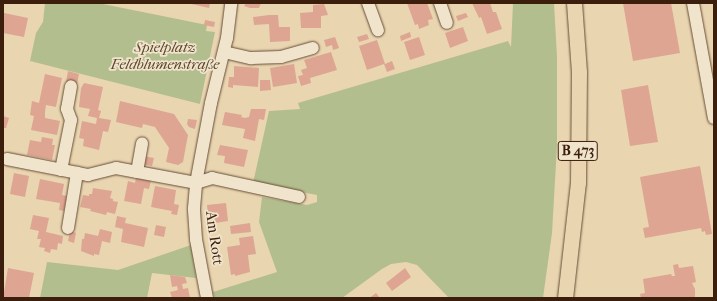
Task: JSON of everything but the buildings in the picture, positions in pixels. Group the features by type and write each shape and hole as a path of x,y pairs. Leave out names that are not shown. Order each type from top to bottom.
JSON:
{"main road":[{"name":"B 473","path":"565,298 578,183 579,72 574,3"}],"street":[{"name":"Am Rott","path":"207,298 196,239 194,208 196,183 209,110 224,52 231,10 230,3"},
{"path":"368,3 378,30"},
{"path":"440,3 447,23"},
{"path":"693,3 714,118"},
{"path":"224,52 251,58 282,57 313,48"},
{"path":"61,170 71,120 67,109 70,86"},
{"path":"137,172 142,143"},
{"path":"7,159 88,175 116,168 196,183 212,178 299,197"},
{"path":"68,228 78,173"}],"green space":[{"name":"Spielplatz Feldblumenstraße","path":"45,3 98,3 207,25 206,31 215,32 200,104 30,61 36,33 43,22"},
{"path":"513,3 554,3 557,57 557,146 552,233 543,298 449,298 417,265 406,262 391,264 382,269 342,298 215,298 213,292 277,272 259,222 262,197 307,205 317,202 317,195 253,183 269,111 300,109 298,103 508,41 511,47"},
{"path":"191,245 196,278 152,273 147,298 40,298 47,262 118,270"}]}
